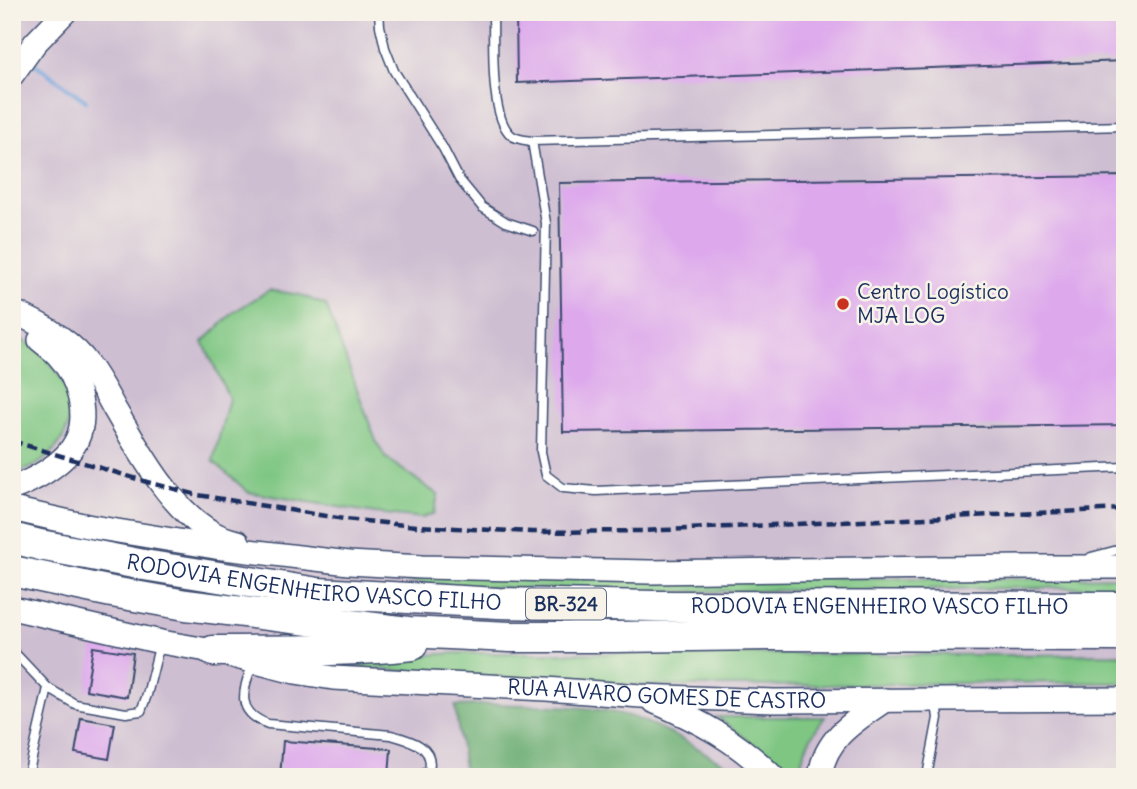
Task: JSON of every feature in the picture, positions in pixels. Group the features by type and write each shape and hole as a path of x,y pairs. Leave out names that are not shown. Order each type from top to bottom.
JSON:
{"highway":[{"name":"RODOVIA ENGENHEIRO VASCO FILHO","path":"12,538 93,556 318,593 498,603 655,606 1125,607"},
{"name":"RODOVIA ENGENHEIRO VASCO FILHO","path":"12,571 186,605 408,632 510,637 1125,636"},
{"path":"213,650 381,648 510,637"}],"main road":[{"path":"12,75 35,43 65,12"},
{"path":"12,311 36,321 60,337 83,358 155,475 199,523 213,533 236,542 302,556"},
{"path":"12,327 40,339 59,356 78,390 82,413 80,432 74,446 62,460 47,471 12,488"},
{"path":"12,509 87,526 215,547 349,563 422,568 637,572 1125,567"},
{"path":"12,608 161,642 213,650"},
{"name":"RUA ALVARO GOMES DE CASTRO","path":"213,650 295,673 333,678 640,696 774,701 1125,699"},
{"path":"640,696 714,730 737,745 774,777"},
{"path":"820,777 825,754 834,740 854,721 885,699"}],"lane":[{"path":"379,12 385,48 394,71 443,148 459,179 482,207 506,222 533,231"},
{"path":"493,12 496,98 499,113 511,134 521,140 1125,126"},
{"path":"532,141 546,223 541,452 546,475 563,488 596,491 1125,467"},
{"path":"1022,567 1101,555 1125,548"},
{"path":"12,650 48,688 75,704 126,713 141,711 161,642"},
{"path":"253,662 243,692 250,712 258,720 268,724 391,735 407,740 424,747 431,762 429,770 419,777"},
{"path":"25,777 29,771 48,688"},
{"path":"927,776 938,718 936,700"}],"shaded area":[{"path":"12,12 1125,12 1125,777 12,777"}],"green space":[{"path":"269,290 300,295 326,305 376,441 385,457 438,495 434,513 423,518 375,513 248,492 213,461 229,398 203,342 234,312"},
{"path":"12,336 31,345 51,364 63,382 70,408 69,420 59,444 38,464 12,475"},
{"path":"364,572 982,579 1125,577 1125,587 630,592 456,586 394,580"},
{"path":"458,653 1125,654 1125,683 632,685 300,663"},
{"path":"497,704 582,708 632,717 671,734 733,769 726,777 465,777 455,706"},
{"path":"717,717 825,717 807,745 800,777 789,777 757,747"}],"building":[{"path":"516,12 1125,12 1125,61 517,83"},
{"name":"Centro Logístico MJA LOG","path":"1125,176 1125,425 563,432 559,183"},
{"path":"93,647 133,653 127,697 86,690"},
{"path":"81,718 115,724 109,759 75,753"},
{"path":"283,741 391,749 389,777 280,777"}],"waterway":[{"path":"31,61 86,101"}],"railway":[{"path":"12,441 198,495 344,519 416,526 532,532 642,531 1125,509"}],"place":[{"name":"Centro Logístico MJA LOG","path":"843,304"}]}
